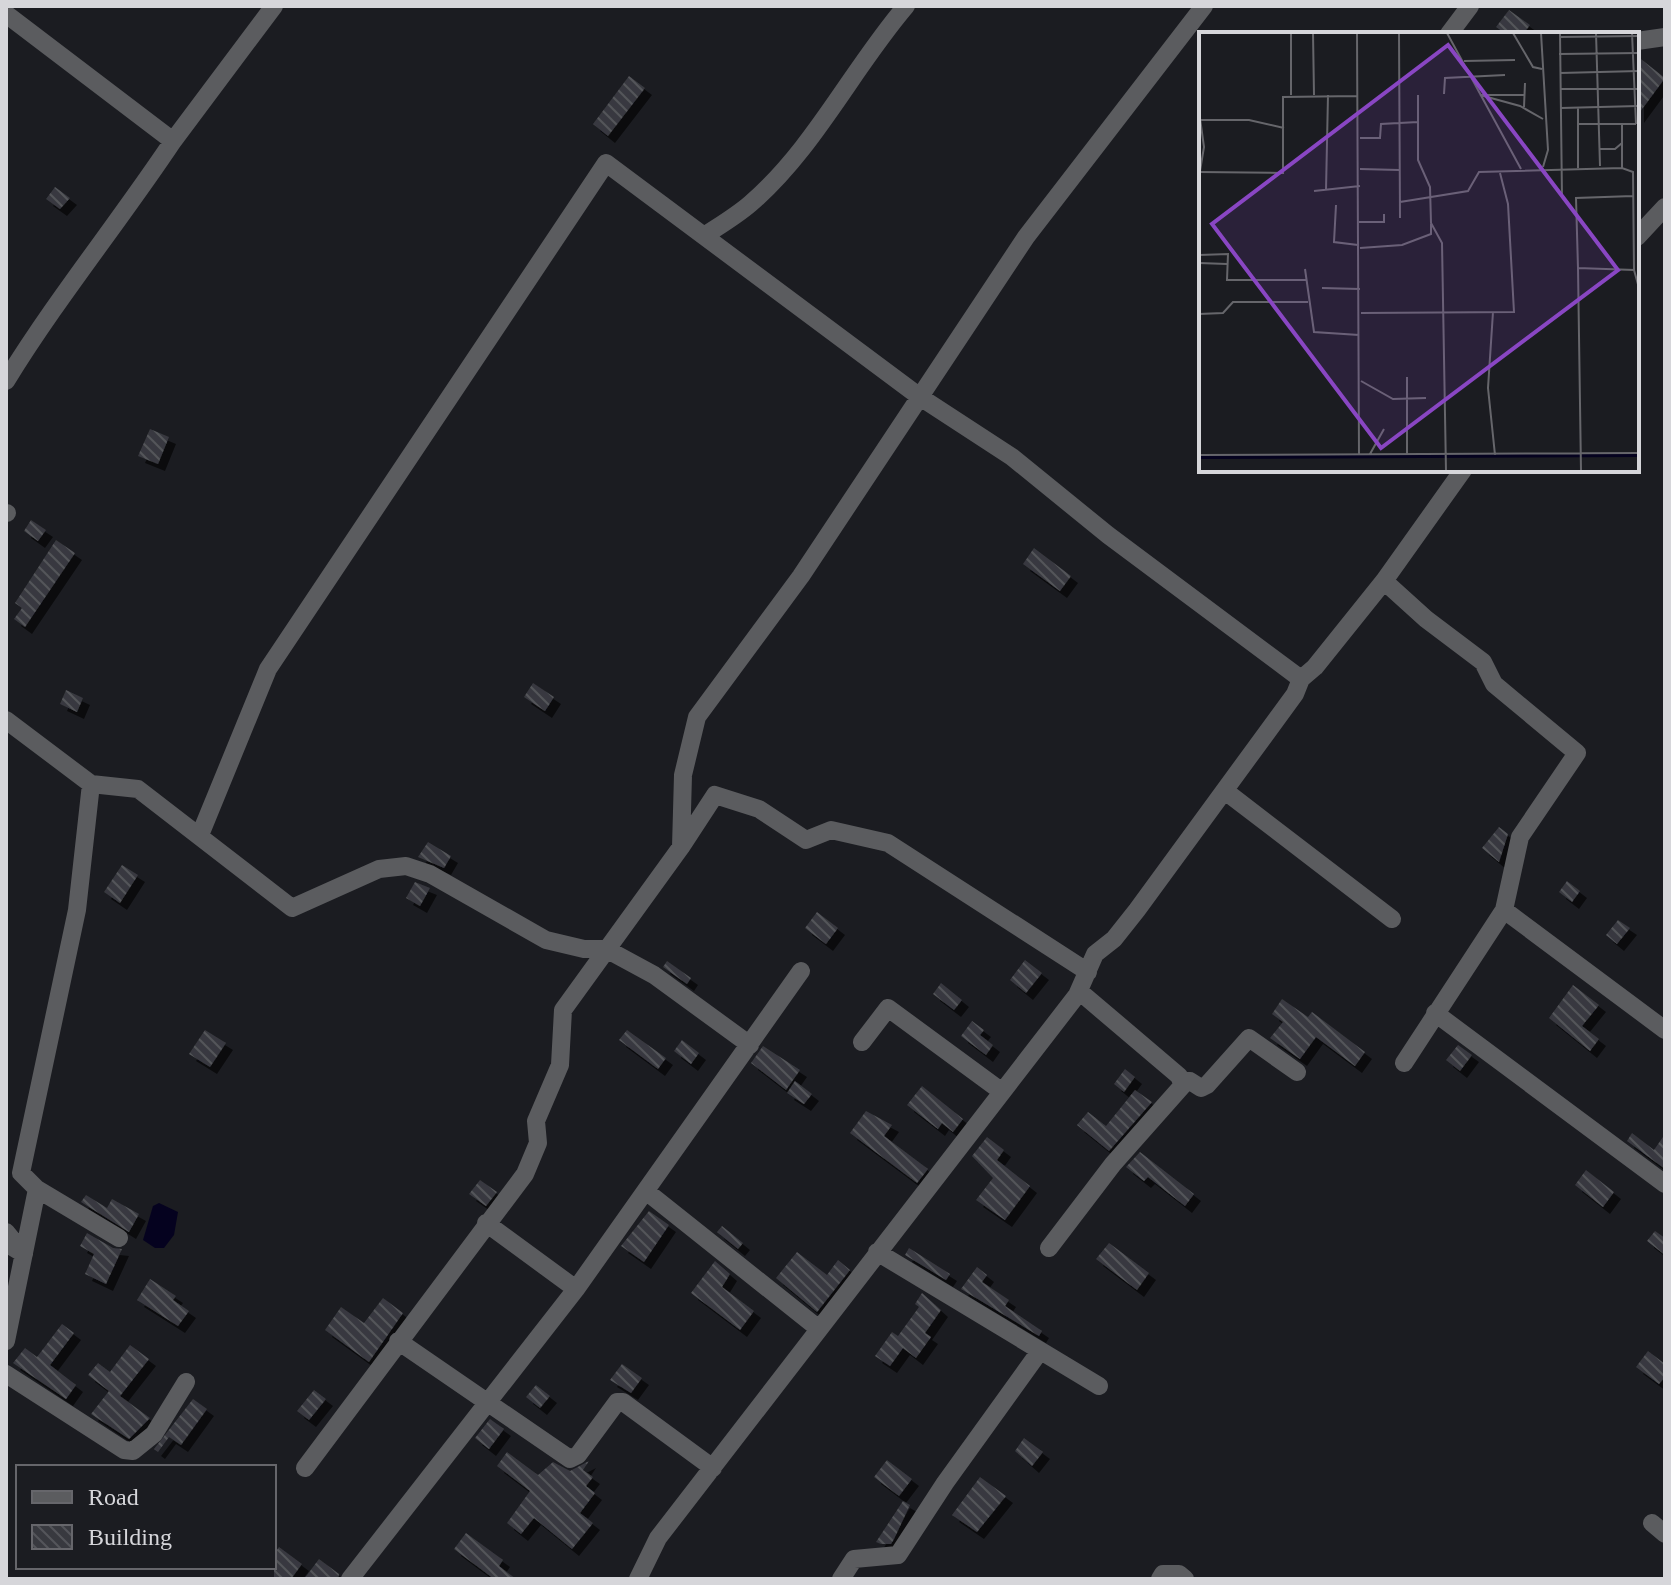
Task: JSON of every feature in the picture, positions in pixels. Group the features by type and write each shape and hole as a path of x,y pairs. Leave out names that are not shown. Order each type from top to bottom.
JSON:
{"street":[{"path":"6,381 36,332 274,6"},
{"path":"704,236 750,204 778,175 906,6"},
{"path":"681,847 683,775 697,717 801,576 1026,237 1204,6"},
{"path":"1450,32 1470,6"},
{"path":"6,14 173,141"},
{"path":"1639,41 1665,37"},
{"path":"200,835 268,669 606,163 920,397 1012,457 1108,535 1301,679"},
{"path":"1639,235 1665,207"},
{"path":"638,1579 658,1538 1079,991 1095,954 1129,920 1295,694 1301,679 1315,667 1384,581 1462,472"},
{"path":"1384,581 1426,619 1483,662 1494,684 1577,753 1520,837 1504,910 1404,1063"},
{"path":"6,720 91,784 138,789 292,908 379,869 406,866 430,874 546,940 584,949 606,949 654,975 750,1045"},
{"path":"91,784 77,910 13,1170 37,1189 119,1238"},
{"path":"1225,791 1392,919"},
{"path":"305,1468 525,1174 538,1143 536,1121 560,1065 563,1010 715,795 759,809 806,840 831,830 888,843 1088,972"},
{"path":"1504,910 1665,1030"},
{"path":"350,1579 576,1289 801,971"},
{"path":"1049,1248 1113,1164 1183,1085 1079,991"},
{"path":"862,1042 888,1008 1001,1091"},
{"path":"1435,1013 1665,1184"},
{"path":"1181,1081 1190,1081 1201,1088 1207,1085 1249,1038 1297,1072"},
{"path":"6,1341 37,1189"},
{"path":"647,1192 819,1329"},
{"path":"486,1223 576,1289"},
{"path":"6,1232 24,1254"},
{"path":"6,1243 24,1254"},
{"path":"877,1252 1099,1386"},
{"path":"398,1341 570,1459 578,1455 617,1402 623,1402 713,1468"},
{"path":"841,1579 854,1559 898,1555 945,1483 1040,1351"},
{"path":"6,1374 124,1450 133,1451 154,1434 186,1382"},
{"path":"1160,1579 1163,1574 1179,1574 1185,1579"}],"water":[{"path":"159,1203 178,1212 174,1235 164,1248 155,1248 143,1240 153,1206"}],"building":[{"path":"1509,10 1530,25 1525,32 1503,32 1496,27"},
{"path":"1639,58 1665,78 1639,113"},
{"path":"629,76 645,88 608,136 593,124"},
{"path":"55,187 70,198 60,209 46,199"},
{"path":"150,429 169,437 158,464 138,456"},
{"path":"31,520 46,530 38,541 24,531"},
{"path":"56,540 75,553 25,627 14,619 22,608 15,603"},
{"path":"1034,548 1071,576 1060,591 1023,564"},
{"path":"533,683 554,697 545,711 524,697"},
{"path":"66,690 83,698 77,712 60,704"},
{"path":"1499,827 1508,834 1499,862 1482,848"},
{"path":"428,842 451,856 444,868 418,857"},
{"path":"122,865 138,875 120,903 104,892"},
{"path":"1567,881 1580,891 1572,902 1559,892"},
{"path":"415,882 430,888 420,906 406,898"},
{"path":"817,912 838,928 826,944 805,928"},
{"path":"1618,920 1630,928 1617,944 1606,935"},
{"path":"1025,960 1042,973 1026,993 1010,980"},
{"path":"667,961 691,978 687,984 663,967"},
{"path":"941,983 962,1000 954,1010 933,994"},
{"path":"1573,985 1599,1005 1582,1026 1599,1039 1590,1051 1549,1018"},
{"path":"1282,999 1308,1017 1312,1012 1365,1052 1355,1066 1316,1037 1300,1059 1270,1038 1283,1022 1272,1014"},
{"path":"972,1021 984,1030 980,1035 993,1045 986,1055 961,1036"},
{"path":"205,1030 226,1043 210,1067 189,1054"},
{"path":"627,1030 666,1058 658,1069 619,1040"},
{"path":"682,1040 699,1053 691,1064 674,1051"},
{"path":"1458,1045 1472,1055 1460,1071 1446,1060"},
{"path":"763,1046 800,1070 786,1090 751,1063"},
{"path":"1125,1069 1135,1077 1124,1092 1114,1084"},
{"path":"795,1081 812,1094 804,1104 787,1093"},
{"path":"922,1086 963,1119 953,1132 942,1123 938,1129 907,1105"},
{"path":"1135,1090 1152,1102 1109,1151 1077,1125 1088,1112 1106,1126"},
{"path":"866,1111 892,1125 884,1136 928,1169 917,1183 850,1133"},
{"path":"1632,1133 1654,1150 1665,1134 1665,1169 1627,1141"},
{"path":"987,1137 1004,1150 997,1160 1030,1186 1005,1220 976,1200 993,1178 972,1156"},
{"path":"1140,1152 1194,1194 1185,1206 1148,1177 1144,1181 1126,1167"},
{"path":"1586,1170 1614,1192 1603,1207 1575,1185"},
{"path":"480,1180 497,1192 486,1206 469,1194"},
{"path":"86,1195 107,1208 112,1199 139,1214 129,1232 81,1202"},
{"path":"649,1211 669,1225 644,1262 621,1246"},
{"path":"722,1226 743,1243 738,1249 717,1232"},
{"path":"1655,1231 1665,1238 1665,1255 1647,1241"},
{"path":"87,1233 113,1248 122,1249 106,1284 85,1274 94,1254 80,1246"},
{"path":"1109,1243 1149,1273 1137,1290 1096,1259"},
{"path":"909,1248 950,1274 946,1280 905,1255"},
{"path":"797,1252 827,1275 838,1260 850,1270 817,1312 776,1278"},
{"path":"715,1261 730,1274 722,1287 754,1311 740,1330 691,1293"},
{"path":"977,1267 987,1275 982,1282 1009,1300 1005,1306 1042,1331 1039,1336 961,1289"},
{"path":"150,1279 176,1296 173,1300 189,1311 178,1326 137,1300"},
{"path":"922,1293 941,1310 925,1333 931,1337 916,1358 903,1348 890,1366 875,1356 892,1332 898,1336 919,1307 915,1304"},
{"path":"383,1298 403,1313 369,1362 325,1330 341,1307 364,1323"},
{"path":"62,1324 74,1333 50,1365 76,1385 66,1399 13,1363 25,1348 37,1357"},
{"path":"130,1345 149,1359 120,1396 150,1418 129,1439 91,1414 109,1391 88,1375 98,1363 110,1372"},
{"path":"1648,1351 1665,1364 1665,1377 1659,1384 1636,1367"},
{"path":"622,1364 642,1378 631,1393 610,1380"},
{"path":"536,1385 550,1396 540,1408 526,1397"},
{"path":"314,1390 326,1399 309,1420 297,1411"},
{"path":"193,1399 207,1409 181,1445 169,1437 158,1452 154,1449"},
{"path":"490,1419 504,1429 489,1449 475,1438"},
{"path":"1024,1438 1043,1452 1032,1466 1015,1451"},
{"path":"507,1452 538,1475 553,1462 570,1471 589,1461 583,1470 593,1477 586,1486 595,1493 580,1513 593,1523 572,1549 534,1518 521,1534 507,1523 530,1491 497,1466"},
{"path":"887,1460 912,1479 899,1496 874,1477"},
{"path":"980,1477 1006,1496 977,1532 952,1515"},
{"path":"903,1501 910,1505 891,1544 876,1542"},
{"path":"466,1533 503,1560 499,1566 516,1579 494,1579 454,1549"},
{"path":"279,1547 302,1564 291,1579 274,1579"},
{"path":"319,1559 339,1574 338,1579 304,1579"}]}
